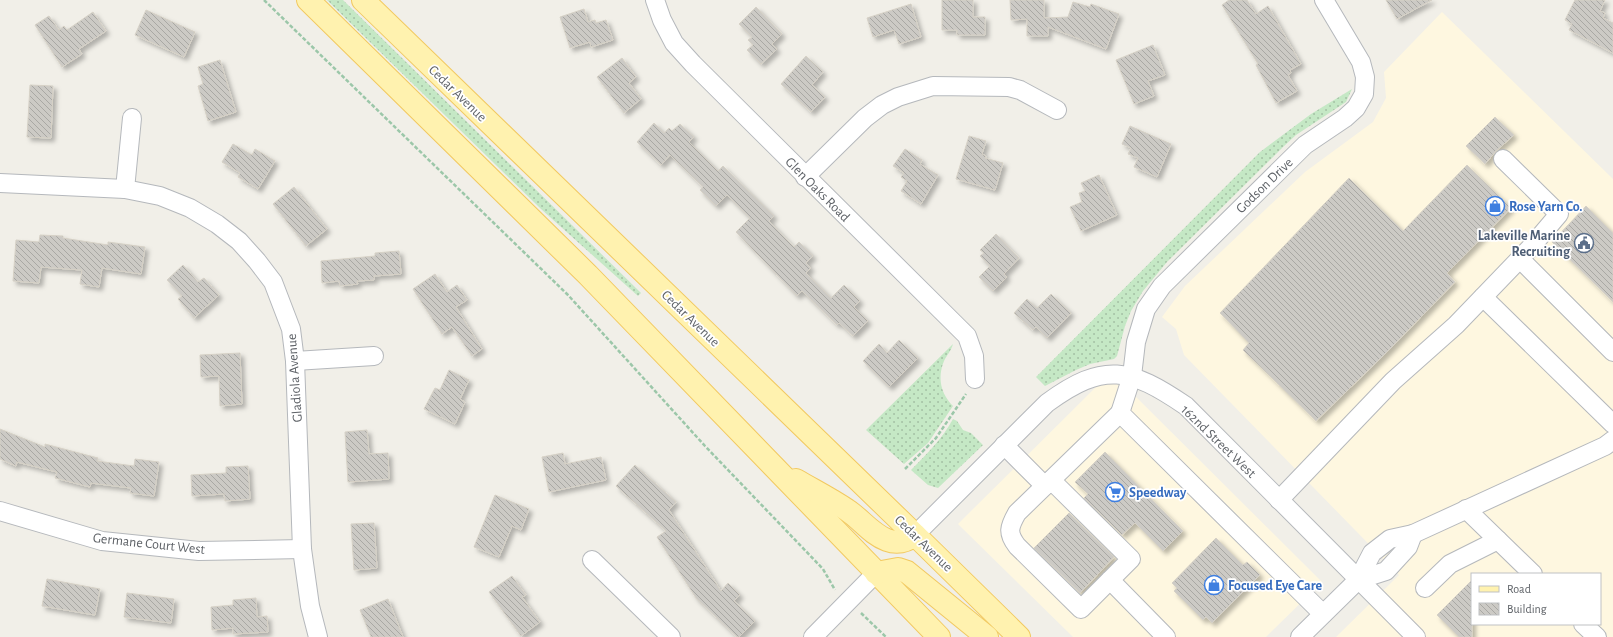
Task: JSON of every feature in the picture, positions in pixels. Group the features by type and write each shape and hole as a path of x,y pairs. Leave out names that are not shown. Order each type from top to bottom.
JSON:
{"main road":[{"path":"308,0 588,276 939,637"},
{"name":"Cedar Avenue","path":"362,0 915,535 1018,637"},
{"path":"771,465 848,511 879,537 888,541 897,542 907,541 915,535"},
{"path":"876,573 898,570 907,572 987,637"}],"street":[{"name":"Glen Oaks Road","path":"655,0 662,20 674,43 693,64 967,336 974,356 976,379"},
{"name":"Godson Drive","path":"1120,414 1132,376 1136,342 1146,309 1162,286 1305,145 1345,118 1356,108 1364,94 1365,78 1361,62 1324,0"},
{"path":"806,177 865,118 882,105 898,97 933,86 1009,87 1020,90 1057,110"},
{"path":"125,189 132,118"},
{"path":"1279,500 1393,381 1456,325 1520,259 1559,214 1503,159"},
{"name":"Gladiola Avenue","path":"0,183 125,189 160,196 190,208 217,224 239,241 273,282 291,329 295,361 302,549 310,606 318,637"},
{"path":"1520,259 1613,352"},
{"path":"1483,297 1613,424"},
{"path":"295,361 374,356"},
{"name":"162nd Street West","path":"915,535 1047,403 1066,389 1085,380 1103,374 1132,376 1159,388 1186,406 1416,637"},
{"path":"1004,446 1048,483 1131,559 1080,609 1017,546 1011,538 1010,531 1012,522 1017,513 1048,483 1120,414 1323,614"},
{"path":"1300,637 1358,580 1386,571 1408,547 1413,534 1605,446 1613,440"},
{"path":"1466,509 1532,573"},
{"name":"Germane Court West","path":"0,511 102,541 198,551 302,549"},
{"path":"1425,588 1450,564 1498,540"},
{"path":"592,560 671,637"},
{"path":"813,637 876,573"},
{"path":"1110,580 1166,637"},
{"path":"1584,625 1596,637"}],"path":[{"path":"264,0 568,295 705,446 823,569 835,589 847,602 865,616 886,637"},
{"path":"905,469 936,438 976,379"}],"shaded area":[{"path":"1442,12 1613,179 1613,637 1336,637 1399,575 1184,355 1176,329 1162,317 1185,286 1305,172 1373,122 1386,98 1384,72"},
{"path":"1111,372 1322,582 1266,637 1073,637 958,524"}],"green space":[{"path":"327,0 343,0 641,293 638,296 541,209"},
{"path":"1352,89 1346,102 1296,135 1167,262 1143,291 1131,311 1125,326 1117,356 1114,359 1090,364 1045,386 1036,377 1260,152 1311,114"},
{"path":"953,344 942,367 941,385 943,391 953,406 928,443 904,464 866,430"},
{"path":"953,419 957,421 963,430 971,433 983,445 938,488 928,485 911,470 939,440"}],"building":[{"path":"942,0 973,0 973,17 985,17 985,35 957,35 957,30 942,30"},
{"path":"1010,0 1044,0 1044,18 1068,17 1073,2 1090,7 1091,4 1119,14 1106,49 1048,27 1048,36 1027,36 1027,19 1011,20"},
{"path":"1229,0 1247,0 1256,14 1268,6 1301,64 1290,70 1291,73 1288,75 1297,91 1276,103 1256,65 1258,64 1222,5"},
{"path":"1386,0 1432,0 1397,19"},
{"path":"1575,0 1605,0 1600,11 1605,13 1603,18 1613,23 1613,53 1569,30 1572,24 1565,20"},
{"path":"911,4 921,37 899,44 894,30 873,37 867,18"},
{"path":"756,7 782,34 772,44 777,49 761,64 747,50 753,45 748,40 752,37 739,24"},
{"path":"584,9 588,22 595,20 596,23 606,20 613,40 591,47 590,42 570,48 560,17"},
{"path":"146,10 195,32 184,57 135,35"},
{"path":"93,12 106,31 79,49 82,54 62,67 35,25 49,16 59,30 64,26 67,30"},
{"path":"1153,45 1165,75 1148,81 1154,96 1134,104 1116,60"},
{"path":"806,56 823,72 812,85 825,97 811,112 781,84"},
{"path":"622,58 636,77 629,83 641,99 624,113 597,77"},
{"path":"220,60 236,112 208,121 198,86 203,84 198,67"},
{"path":"30,85 53,86 51,138 27,137"},
{"path":"1495,117 1514,135 1496,151 1485,164 1466,146"},
{"path":"654,123 664,133 669,128 672,131 680,124 694,137 689,142 718,171 723,166 774,216 769,221 794,247 799,242 813,256 806,263 811,268 806,273 831,298 844,285 860,301 854,307 868,321 853,336 839,323 837,325 802,291 797,296 736,232 750,218 727,195 716,206 700,190 703,187 670,155 661,165 637,142"},
{"path":"1130,126 1171,144 1157,177 1134,167 1138,158 1128,154 1131,148 1122,144"},
{"path":"969,136 986,141 982,154 986,156 985,158 1003,163 995,190 956,179"},
{"path":"233,144 252,155 255,149 275,161 258,189 238,177 240,173 222,162"},
{"path":"905,149 922,160 920,164 938,175 921,204 901,191 907,181 901,177 904,173 893,166"},
{"path":"1467,165 1511,208 1447,273 1455,282 1386,353 1316,421 1243,350 1249,343 1220,313 1349,178 1403,231"},
{"path":"1099,175 1117,215 1081,231 1070,207 1082,202 1079,193 1085,191 1081,183"},
{"path":"294,187 327,229 306,246 273,204"},
{"path":"1586,206 1613,233 1613,302 1552,242"},
{"path":"996,234 1019,258 1004,274 1007,277 993,291 979,277 990,266 980,256 984,253 980,250"},
{"path":"40,235 63,236 63,238 108,245 108,242 145,247 141,274 102,268 99,287 80,284 82,270 41,267 39,283 13,281 16,240 39,242"},
{"path":"399,251 401,274 374,276 374,280 357,281 358,284 340,286 339,281 322,283 321,261 375,256 375,253"},
{"path":"183,265 198,282 204,278 219,295 194,318 178,299 182,296 167,280"},
{"path":"435,274 447,292 457,285 467,300 456,307 482,349 472,356 452,327 442,334 413,289"},
{"path":"1051,294 1071,313 1047,338 1036,327 1033,330 1014,313 1027,299 1037,308"},
{"path":"899,340 918,358 889,387 863,361 879,344 887,353"},
{"path":"240,353 242,404 220,406 219,376 201,377 200,355"},
{"path":"449,370 469,380 460,399 465,402 455,424 424,409 435,388 440,390"},
{"path":"0,429 45,447 45,444 98,458 97,461 134,466 135,459 159,462 154,496 130,493 131,488 91,483 90,487 55,478 57,472 17,462 16,466 0,459"},
{"path":"367,430 369,454 388,453 389,479 348,482 345,432"},
{"name":"Speedway","path":"1105,452 1183,531 1163,551 1135,523 1122,535 1084,498 1088,494 1075,482"},
{"path":"563,453 565,464 601,457 606,480 549,492 542,457"},
{"path":"635,465 676,502 669,510 721,591 728,583 740,595 734,601 755,621 739,637 737,637 696,598 657,537 666,531 616,486"},
{"path":"248,466 250,499 225,501 224,494 192,496 191,475 226,473 226,467"},
{"path":"495,495 529,509 521,530 512,526 499,557 474,547"},
{"path":"1069,513 1114,557 1080,593 1034,548"},
{"path":"374,523 377,568 354,570 351,524"},
{"path":"1216,538 1243,565 1247,562 1260,575 1212,623 1206,617 1203,620 1174,591 1177,588 1172,583"},
{"path":"512,576 526,595 522,597 540,622 521,636 489,592"},
{"path":"47,579 100,589 95,615 42,606"},
{"path":"1471,581 1472,637 1459,637 1437,615"},
{"path":"127,593 174,599 171,623 124,617"},
{"path":"256,598 257,617 267,616 268,632 233,634 233,628 212,630 211,607 233,605 233,600"},
{"path":"388,599 403,637 371,637 360,610"}],"place":[{"name":"Rose Yarn Co.","path":"1495,206"},
{"name":"Lakeville Marine Recruiting","path":"1584,243"},
{"name":"Speedway","path":"1115,492"},
{"name":"Focused Eye Care","path":"1214,585"}]}
